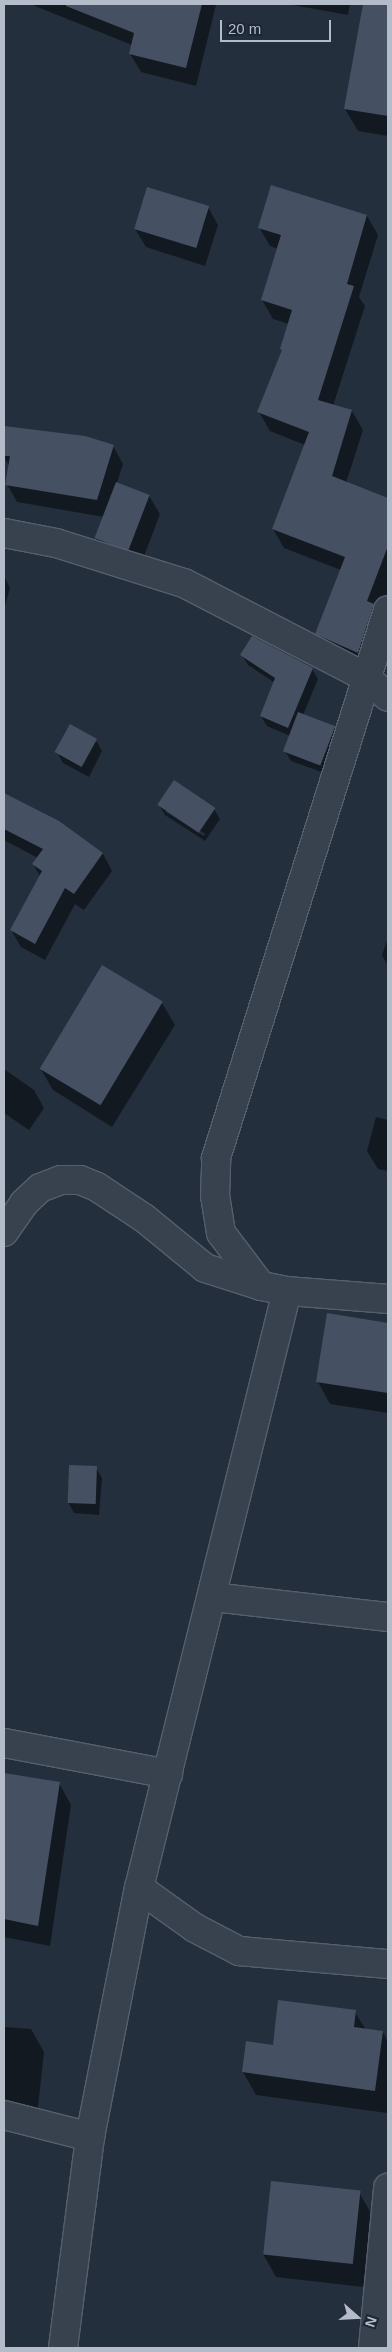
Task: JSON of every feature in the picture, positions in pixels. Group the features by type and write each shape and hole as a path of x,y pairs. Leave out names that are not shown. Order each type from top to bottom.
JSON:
{"street":[{"path":"4,533 56,543 184,583 365,677 388,697"},
{"path":"274,1288 220,1233 215,1196 216,1158 365,677 388,610"},
{"path":"4,1232 24,1203 40,1188 61,1180 80,1180 97,1187 144,1218 205,1268 274,1288 388,1299"},
{"path":"63,2348 90,2137 139,1888 212,1596 274,1288"},
{"path":"212,1596 388,1617"},
{"path":"4,1743 168,1774"},
{"path":"139,1888 195,1928 239,1951 388,1964"},
{"path":"4,2115 90,2137"},
{"path":"373,2348 388,2188"}],"building":[{"path":"66,4 202,4 186,68 129,54 134,33 66,6"},
{"path":"363,4 388,4 388,116 344,109"},
{"path":"271,185 367,215 347,284 354,286 318,400 352,410 332,476 388,498 388,546 367,601 374,604 358,653 315,634 345,557 272,529 309,432 257,412 282,350 280,349 292,310 261,300 281,235 258,228"},
{"path":"147,187 209,206 196,248 134,229"},
{"path":"4,426 85,436 114,445 97,500 5,485 10,456 4,456"},
{"path":"116,482 150,495 128,551 94,538"},
{"path":"252,636 313,668 288,728 260,716 275,678 240,655"},
{"path":"298,712 335,726 320,766 283,751"},
{"path":"70,724 97,739 82,767 54,752"},
{"path":"174,780 215,808 199,833 157,805"},
{"path":"4,793 59,821 103,853 74,894 65,888 35,944 10,930 42,871 32,864 43,849 4,829"},
{"path":"102,965 163,1002 101,1105 40,1069"},
{"path":"327,1313 388,1323 388,1393 316,1382"},
{"path":"69,1465 97,1466 96,1504 68,1503"},
{"path":"4,1773 60,1782 38,1926 4,1919"},
{"path":"278,2000 356,2010 354,2027 383,2031 375,2091 242,2072 246,2041 273,2045"},
{"path":"271,2181 361,2190 353,2264 263,2255"}]}
